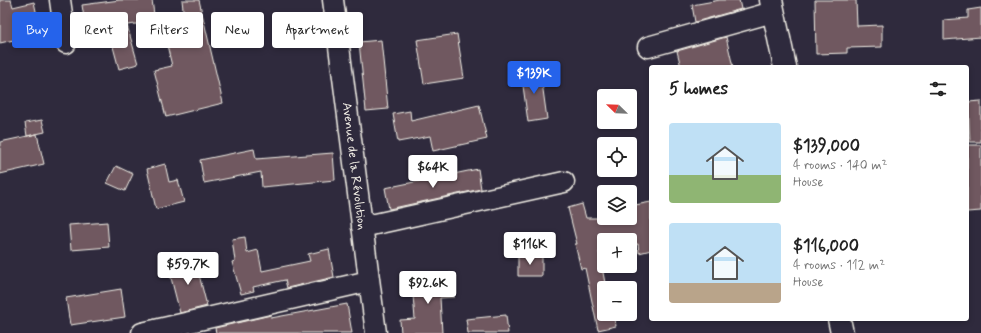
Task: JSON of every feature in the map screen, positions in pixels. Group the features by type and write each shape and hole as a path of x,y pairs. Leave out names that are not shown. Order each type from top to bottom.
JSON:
{"main road":[{"path":"772,6 785,65"},
{"path":"839,321 842,333"}],"street":[{"path":"60,0 66,43"},
{"name":"Avenue de la Révolution","path":"333,0 376,333"},
{"path":"648,47 772,6"},
{"path":"362,227 564,182"},
{"path":"142,333 369,281"}],"building":[{"path":"0,0 11,0 13,7 34,2 36,12 12,12 12,40 0,43"},
{"path":"120,0 152,0 154,12 136,12 136,24 128,25 128,12 83,12 82,5"},
{"path":"182,0 199,0 202,12 183,12"},
{"path":"720,0 739,0 741,9 695,22 692,5"},
{"path":"815,0 856,0 857,26 882,25 882,47 847,48 847,53 816,54"},
{"path":"981,8 981,37 944,40 944,20 968,18 968,10"},
{"path":"203,17 223,103 166,117 154,70 172,66 168,48 203,48"},
{"path":"128,29 138,64 119,69 113,48 128,48"},
{"path":"457,34 464,78 424,84 417,40"},
{"path":"726,37 733,65 680,65 677,51"},
{"path":"381,40 388,109 366,111 360,48 363,48 363,42"},
{"path":"540,68 547,119 528,122 521,71"},
{"path":"981,101 981,142 970,142 969,102"},
{"path":"479,105 487,139 433,151 430,136 398,142 393,114 410,111 411,121"},
{"path":"42,120 45,132 27,136 25,123"},
{"path":"37,134 44,164 0,174 0,142"},
{"path":"969,145 981,145 981,211 969,212"},
{"path":"254,149 256,159 333,153 335,180 262,187 261,172 204,183 200,160"},
{"path":"165,164 169,182 178,180 184,202 156,209 147,169"},
{"path":"116,166 133,174 125,191 107,183"},
{"path":"478,169 481,189 389,209 385,188"},
{"path":"649,202 649,250 639,253 637,233 597,233 597,273 603,273 605,281 597,281 597,321 615,321 616,326 598,330 585,268 581,269 575,244 577,244 568,208 582,204 586,218 597,218 597,225 637,225 637,205"},
{"path":"107,222 109,247 71,250 69,225"},
{"path":"245,237 247,253 258,250 262,271 310,261 308,254 329,249 334,277 287,288 285,280 253,287 254,291 241,294 232,262 235,261 232,239"},
{"path":"518,256 542,256 542,276 518,276"},
{"path":"195,259 207,306 180,313 168,266"},
{"path":"451,273 454,297 440,298 442,333 401,333 400,320 415,319 412,283"},
{"path":"121,289 125,317 70,325 66,298"},
{"path":"347,304 352,333 216,333 215,328 271,315 271,318"},
{"path":"506,315 508,333 468,333 466,319"}]}
